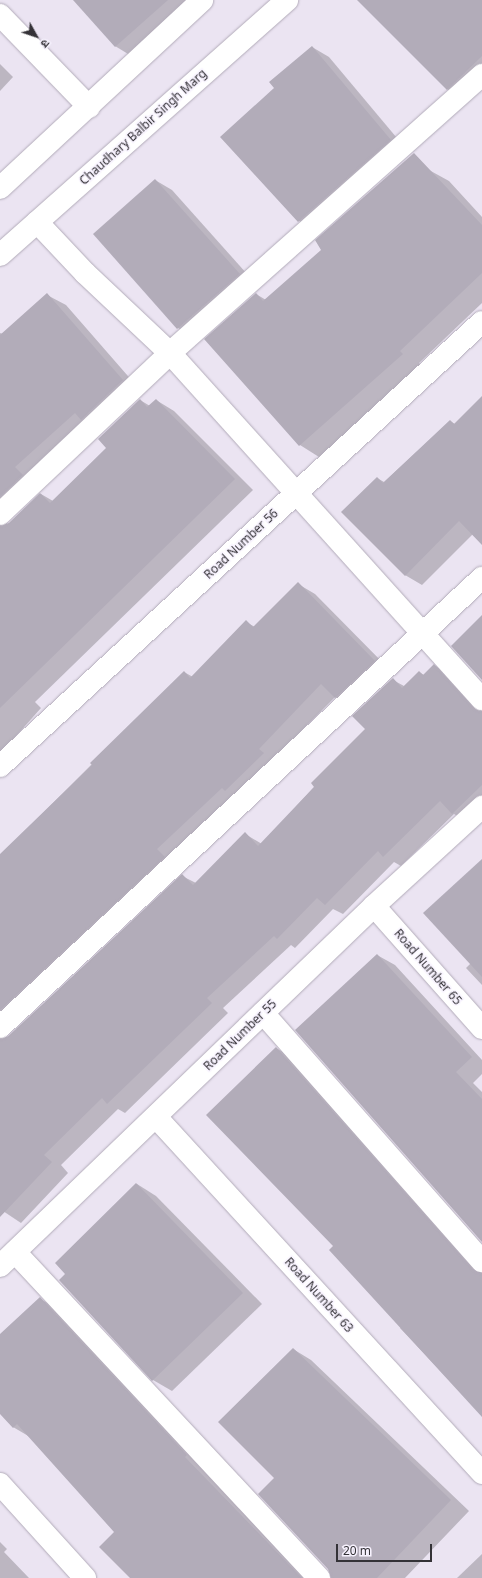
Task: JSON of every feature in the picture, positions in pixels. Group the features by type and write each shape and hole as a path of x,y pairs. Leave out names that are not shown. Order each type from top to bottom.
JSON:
{"street":[{"path":"0,188 89,107 202,0"},
{"name":"Chaudhary Balbir Singh Marg","path":"0,254 287,0"},
{"path":"0,15 89,107"},
{"path":"0,514 170,353 482,75"},
{"path":"37,222 84,273 170,353 482,699"},
{"name":"Road Number 56","path":"0,766 482,322"},
{"path":"0,1027 482,578"},
{"name":"Road Number 55","path":"7,1259 374,906 482,807"},
{"name":"Road Number 65","path":"374,906 482,1028"},
{"path":"263,1013 482,1261"},
{"name":"Road Number 63","path":"156,1117 482,1473"},
{"path":"7,1259 319,1578"},
{"path":"0,1484 85,1578"}],"building":[{"path":"73,0 168,0 115,47"},
{"path":"357,0 482,0 482,56 447,90"},
{"path":"312,46 391,140 298,222 220,137 274,88 269,82"},
{"path":"414,153 482,225 482,273 400,351 403,354 299,446 204,339 256,293 263,301 321,250 315,240"},
{"path":"155,179 240,274 177,329 93,234"},
{"path":"47,293 123,380 81,420 75,413 15,467 23,475 0,497 0,335"},
{"path":"482,396 482,545 459,521 405,576 341,512 377,477 383,483 450,420 454,424"},
{"path":"140,399 147,407 156,399 235,479 0,708 0,526 9,523 40,493 50,503 106,448 98,439"},
{"path":"298,582 375,661 335,698 321,684 259,749 264,753 225,791 222,788 157,849 165,857 0,1010 0,854 92,765 90,763 184,671 190,678 246,620 253,627"},
{"path":"482,615 482,680 451,646"},
{"path":"434,664 473,707 482,711 482,785 452,814 440,801 383,857 378,851 325,905 317,898 277,939 274,936 207,998 212,1003 107,1104 102,1098 44,1155 52,1162 0,1217 0,1039 9,1036 182,874 193,885 245,832 258,846 314,787 311,783 365,729 352,716 393,678 402,688 419,671 423,675"},
{"path":"482,859 482,977 423,913"},
{"path":"377,954 472,1057 456,1072 482,1099 482,1242 295,1030"},
{"path":"276,1047 473,1269 482,1273 482,1417 329,1250 333,1246 206,1115"},
{"path":"136,1183 243,1293 152,1381 59,1280 65,1274 55,1263"},
{"path":"40,1297 187,1455 185,1457 302,1578 130,1578 99,1547 114,1532 17,1424 13,1428 0,1414 0,1334"},
{"path":"293,1348 451,1500 377,1578 331,1578 328,1569 258,1494 274,1478 218,1422"}]}
